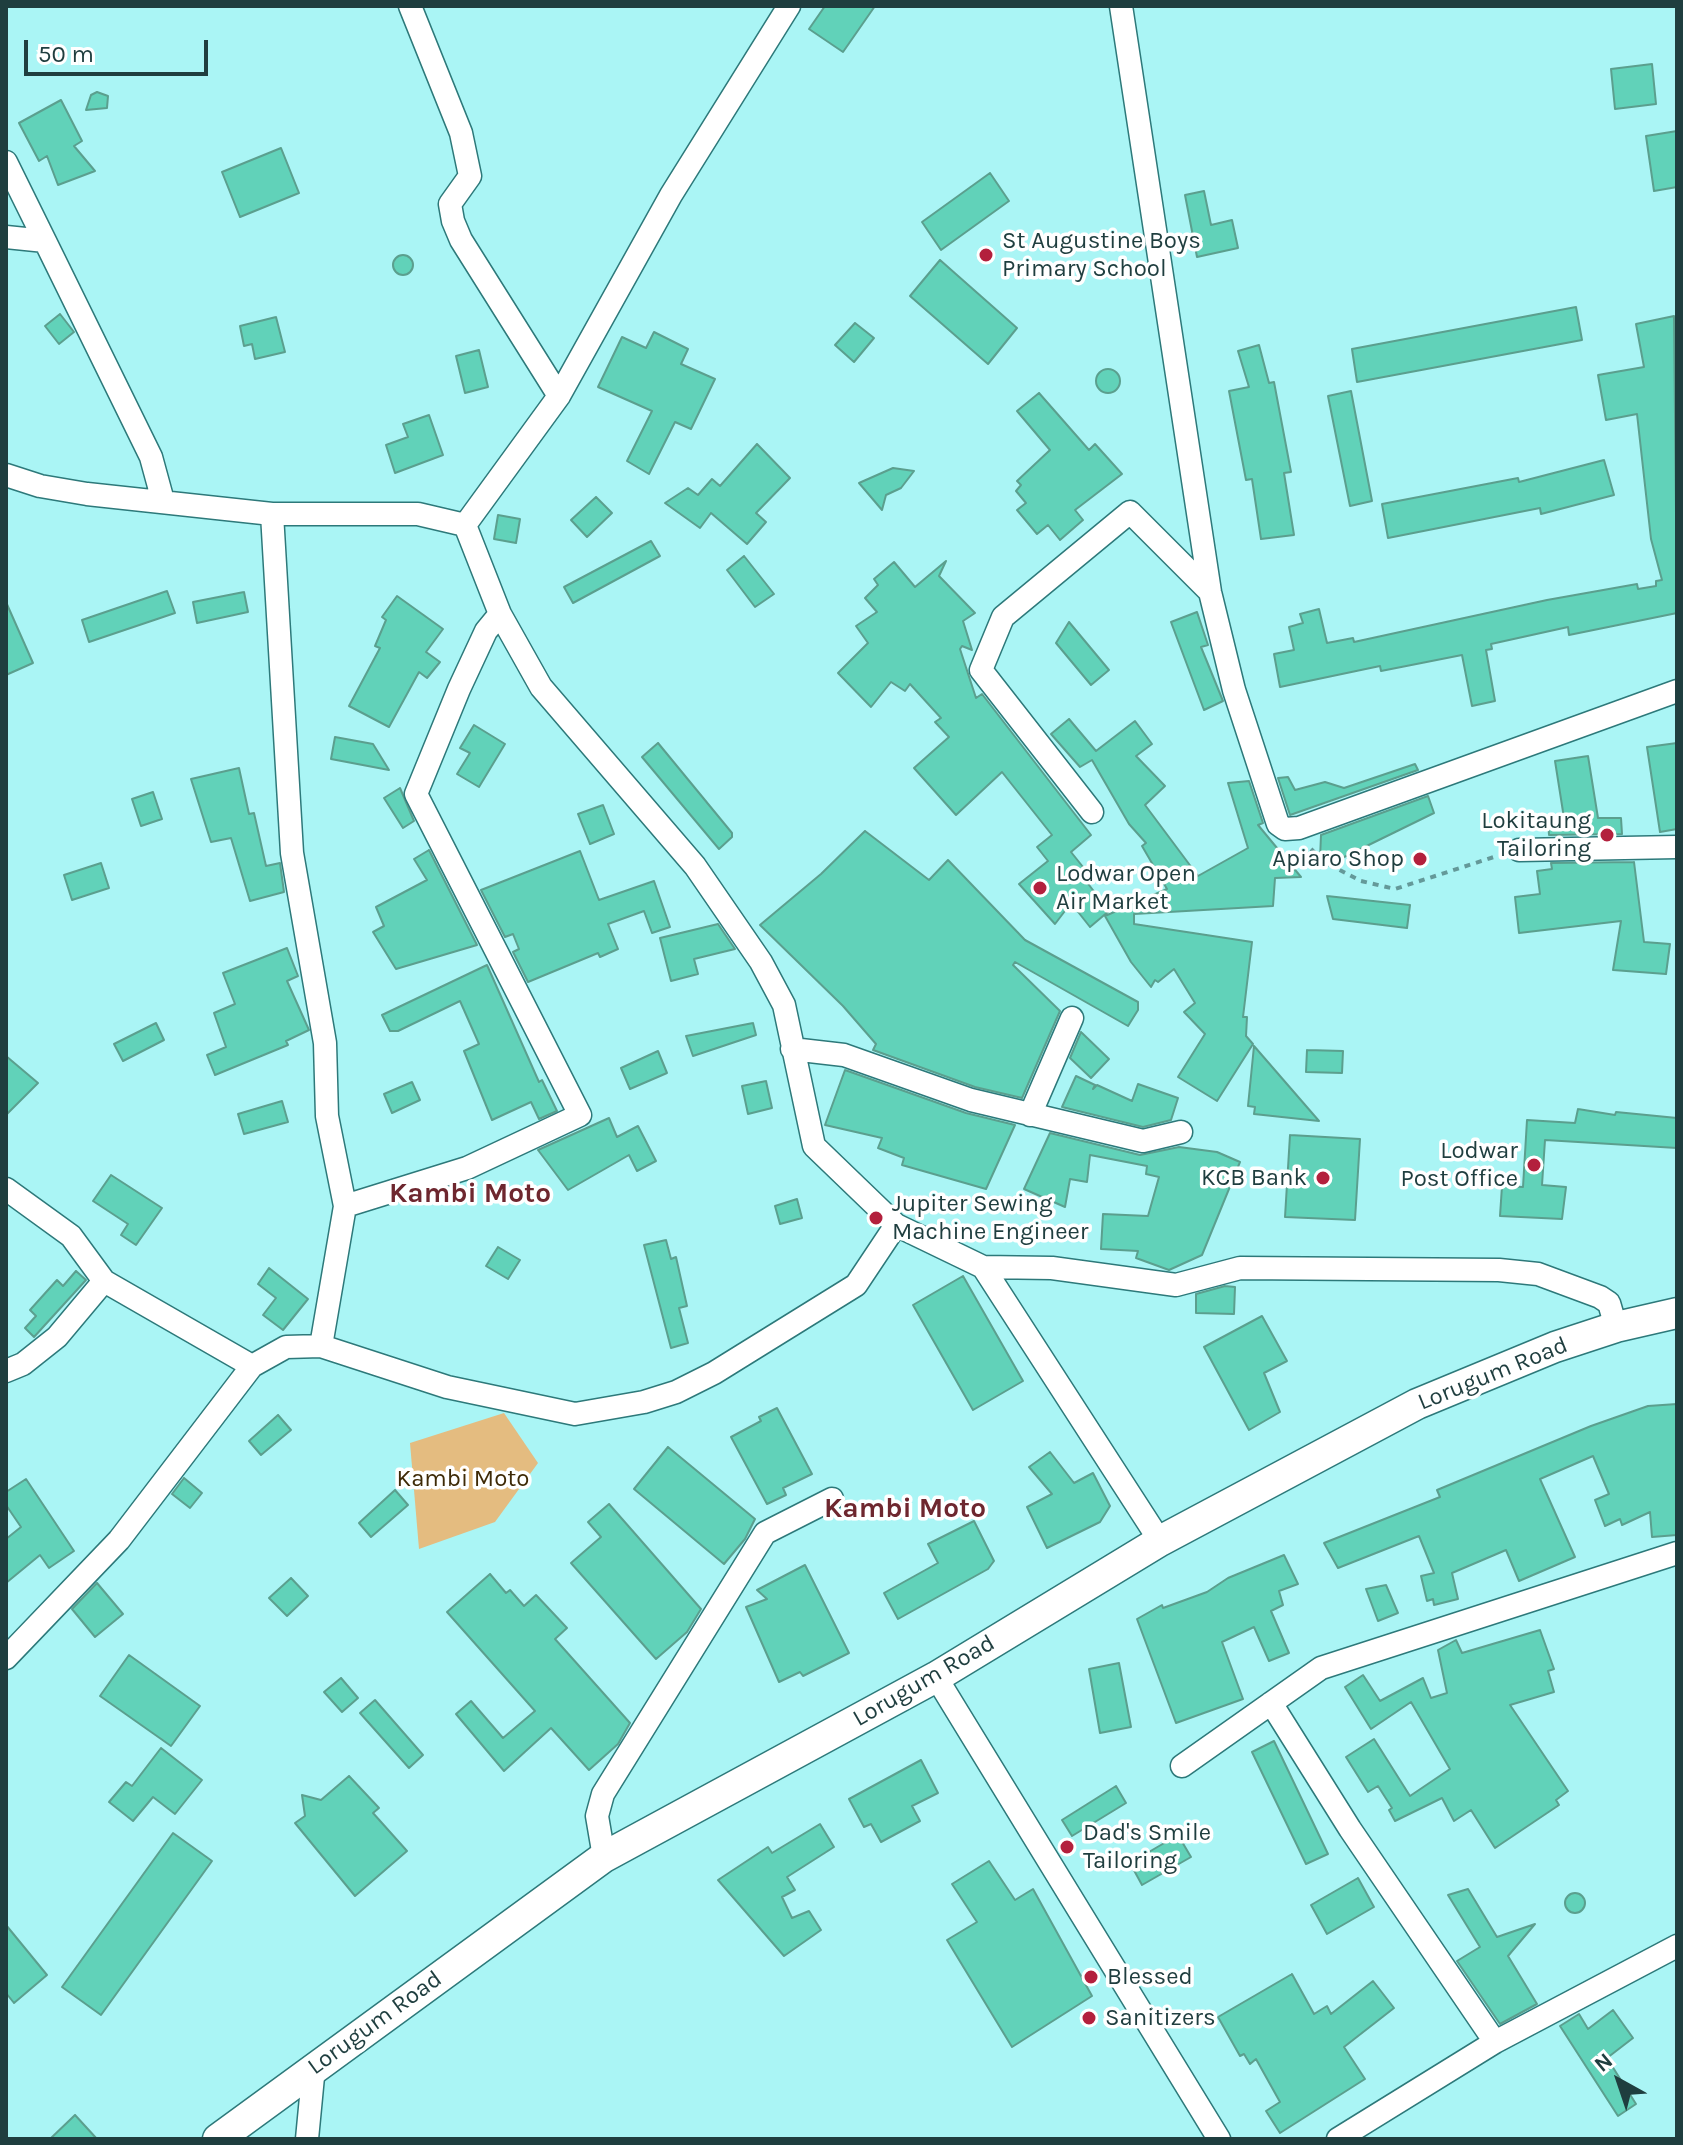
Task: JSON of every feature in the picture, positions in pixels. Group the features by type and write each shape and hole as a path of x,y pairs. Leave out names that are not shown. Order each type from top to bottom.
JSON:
{"main road":[{"name":"Lorugum Road","path":"218,2139 604,1857 936,1677 1160,1541 1417,1404 1543,1352 1616,1327 1677,1313"}],"street":[{"path":"410,6 461,133 470,176 450,204 453,221 461,240 559,396"},
{"path":"465,525 559,396 671,195 789,6"},
{"path":"1121,6 1210,592 1234,690 1272,810 1281,827 1299,828 1677,691"},
{"path":"6,162 151,457 163,501"},
{"path":"6,237 45,241"},
{"path":"6,475 40,486 87,494 272,514 418,514 465,525"},
{"path":"1092,812 981,670 1003,617 1130,512 1210,592"},
{"path":"272,514 292,853 325,1043 327,1116 345,1206 321,1346"},
{"path":"465,525 500,614 541,687 718,896 784,1005 814,1146 896,1225 983,1267 1052,1268 1176,1285 1240,1268 1499,1270 1538,1274 1609,1303 1616,1327"},
{"path":"345,1206 467,1168 580,1115 416,794 470,664 500,614"},
{"path":"1519,850 1677,847"},
{"path":"1030,1115 1072,1018"},
{"path":"792,1049 844,1055 971,1100 1097,1127 1143,1141 1181,1132"},
{"path":"6,1189 71,1236 104,1281 252,1366"},
{"path":"6,1658 119,1540 252,1366 286,1347 321,1346 447,1387 575,1414 611,1410 676,1392 856,1285 896,1225"},
{"path":"983,1267 1160,1541"},
{"path":"6,1371 23,1364 57,1337 104,1281"},
{"path":"604,1857 597,1816 603,1794 765,1533 832,1499"},
{"path":"1182,1766 1321,1668 1677,1553"},
{"path":"936,1677 1219,2139"},
{"path":"1271,1703 1350,1829 1495,2042"},
{"path":"1338,2139 1495,2042 1677,1946"},
{"path":"307,2139 314,2066"}],"path":[{"path":"1299,828 1316,856 1377,888 1407,886 1519,850"}],"green space":[{"name":"Kambi Moto","path":"504,1413 538,1463 495,1522 419,1549 410,1443"}],"building":[{"path":"825,6 875,6 843,52 809,29"},
{"path":"1652,64 1656,104 1615,109 1611,69"},
{"path":"97,92 108,96 107,108 86,110 91,95"},
{"path":"61,100 82,141 74,146 95,171 58,185 47,156 39,161 19,123"},
{"path":"1677,131 1677,187 1654,191 1646,136"},
{"path":"281,148 299,193 240,217 222,172"},
{"path":"990,173 1009,201 941,250 922,222"},
{"path":"1204,191 1211,225 1232,220 1238,248 1197,257 1185,195"},
{"path":"399,255 407,255 413,265 407,275 399,275 393,269 393,261"},
{"path":"940,260 1017,328 988,364 910,296"},
{"path":"1576,307 1582,340 1357,382 1352,349"},
{"path":"60,314 74,332 59,344 45,326"},
{"path":"1674,316 1677,613 1569,635 1568,627 1491,644 1492,649 1486,650 1495,701 1472,706 1462,655 1381,671 1380,666 1280,687 1274,654 1294,650 1289,627 1303,623 1300,614 1319,609 1327,643 1353,638 1354,642 1547,600 1637,584 1638,589 1656,586 1656,581 1662,580 1651,539 1637,414 1606,420 1598,375 1644,367 1636,324"},
{"path":"276,317 285,352 255,359 252,344 244,346 240,326"},
{"path":"855,323 874,338 854,362 835,345"},
{"path":"654,332 688,349 681,364 715,379 691,429 675,422 649,474 627,461 652,411 598,387 622,337 646,348"},
{"path":"1259,345 1269,383 1274,382 1291,472 1284,473 1294,535 1261,539 1252,479 1246,480 1229,391 1249,387 1238,351"},
{"path":"479,350 488,387 465,393 456,356"},
{"path":"1103,369 1113,369 1120,376 1120,386 1113,393 1103,393 1096,386 1096,376"},
{"path":"1351,391 1372,501 1350,506 1328,396"},
{"path":"1039,393 1089,450 1095,444 1122,474 1075,510 1083,520 1060,540 1048,525 1037,534 1017,510 1026,503 1016,491 1021,485 1017,481 1050,450 1017,411"},
{"path":"429,415 443,455 395,473 386,445 408,437 403,424"},
{"path":"757,444 790,478 756,513 766,522 747,544 711,513 700,528 665,503 688,488 698,495 712,479 720,486"},
{"path":"1604,460 1614,495 1541,514 1540,508 1388,538 1382,504 1518,478 1519,482"},
{"path":"893,468 914,471 901,488 886,495 882,510 859,483"},
{"path":"596,497 612,513 587,537 571,520"},
{"path":"498,515 520,519 516,543 494,539"},
{"path":"651,541 660,556 573,603 564,587"},
{"path":"744,556 774,594 755,607 727,570"},
{"path":"946,561 939,576 975,613 963,621 972,650 962,646 960,649 976,698 982,694 1091,835 1071,852 1091,877 1086,881 1109,911 1090,927 1071,903 1055,924 1019,884 1048,861 1037,847 1052,835 1002,772 956,815 914,768 949,737 935,722 941,718 910,684 905,691 891,682 871,707 838,673 868,643 856,626 877,612 865,598 878,585 874,579 894,562 915,587"},
{"path":"167,591 175,613 89,642 82,620"},
{"path":"244,592 248,612 197,623 193,602"},
{"path":"397,596 443,629 426,652 440,662 427,678 419,672 389,727 349,706 380,648 375,646 386,620 382,617"},
{"path":"6,602 33,663 6,675"},
{"path":"1197,612 1208,645 1201,647 1223,701 1204,710 1171,622"},
{"path":"1069,622 1109,670 1091,685 1056,643"},
{"path":"1069,719 1096,751 1135,721 1152,744 1136,756 1165,786 1145,805 1198,876 1248,848 1228,783 1249,781 1263,823 1258,825 1301,877 1275,878 1273,906 1134,914 1134,924 1252,942 1243,1017 1247,1017 1246,1036 1253,1044 1217,1101 1178,1077 1205,1034 1184,1012 1195,1003 1174,969 1158,982 1155,980 1151,987 1131,962 1105,916 1167,889 1142,846 1146,843 1129,824 1092,760 1080,767 1051,734"},
{"path":"474,725 505,744 479,787 457,774 470,753 460,748"},
{"path":"335,737 373,744 389,770 331,759"},
{"path":"658,743 732,833 732,837 719,849 642,757"},
{"path":"1677,743 1677,829 1660,832 1647,747"},
{"path":"1588,756 1598,818 1621,818 1622,834 1549,835 1548,820 1564,818 1555,761"},
{"path":"1415,764 1418,770 1290,815 1278,778 1288,777 1295,790 1325,782 1344,788"},
{"path":"239,768 249,814 254,813 266,866 280,863 284,892 250,901 231,838 211,842 191,779"},
{"path":"400,788 414,821 403,828 384,798"},
{"path":"153,792 162,819 141,826 132,799"},
{"path":"1428,796 1434,813 1338,860 1320,859 1321,835"},
{"path":"603,805 614,834 590,844 578,814"},
{"path":"865,831 929,880 948,860 1025,940 1138,1002 1138,1010 1128,1026 1015,962 1013,965 1060,1011 1022,1098 975,1087 873,1050 876,1044 843,1006 760,925 821,874"},
{"path":"429,850 477,945 396,969 373,932 384,926 376,907 427,880 414,859"},
{"path":"580,851 599,900 654,881 670,927 652,933 644,911 608,924 618,949 600,957 598,953 528,982 513,952 519,949 513,934 505,937 481,890"},
{"path":"1634,862 1644,942 1670,944 1666,974 1613,970 1621,921 1519,933 1515,897 1540,894 1537,871 1552,869 1551,863"},
{"path":"101,863 109,888 72,900 64,875"},
{"path":"1327,896 1410,905 1407,928 1333,919"},
{"path":"718,924 735,949 694,959 698,974 671,981 660,938"},
{"path":"287,948 298,976 287,981 309,1030 286,1041 288,1045 215,1075 207,1055 226,1047 214,1013 235,1004 223,973"},
{"path":"487,965 539,1082 542,1080 557,1111 539,1119 531,1102 492,1120 464,1051 479,1044 460,1001 398,1031 390,1031 382,1015"},
{"path":"156,1023 164,1040 123,1061 114,1044"},
{"path":"753,1023 756,1035 693,1056 686,1036"},
{"path":"1081,1032 1109,1059 1091,1078 1070,1058"},
{"path":"1254,1046 1319,1121 1254,1114 1255,1107 1248,1106"},
{"path":"1307,1050 1343,1051 1342,1073 1306,1072"},
{"path":"658,1051 667,1073 630,1089 621,1068"},
{"path":"6,1056 38,1083 6,1115"},
{"path":"845,1070 966,1113 1015,1125 986,1189 902,1165 904,1158 878,1148 882,1138 825,1125"},
{"path":"1076,1076 1095,1085 1093,1089 1097,1085 1132,1101 1138,1084 1178,1098 1171,1120 1143,1127 1062,1107"},
{"path":"766,1081 772,1108 748,1114 742,1086"},
{"path":"412,1082 420,1100 392,1113 384,1094"},
{"path":"282,1101 288,1122 244,1134 238,1114"},
{"path":"1578,1109 1615,1115 1616,1112 1677,1118 1677,1148 1545,1140 1542,1185 1566,1187 1562,1219 1500,1216 1502,1186 1523,1187 1527,1120 1575,1123"},
{"path":"609,1118 617,1137 638,1126 656,1161 637,1171 629,1155 568,1190 538,1150"},
{"path":"1050,1133 1140,1155 1179,1147 1217,1152 1240,1162 1202,1255 1169,1270 1136,1258 1138,1251 1101,1249 1103,1214 1148,1216 1159,1177 1146,1174 1147,1166 1090,1155 1087,1182 1070,1179 1065,1207 1024,1189"},
{"name":"KCB Bank","path":"1290,1135 1360,1139 1355,1220 1285,1217"},
{"path":"111,1175 162,1208 136,1245 121,1235 128,1224 93,1201"},
{"path":"797,1199 802,1218 780,1224 775,1206"},
{"path":"666,1240 671,1259 676,1257 687,1306 679,1308 688,1343 671,1348 644,1245"},
{"path":"498,1247 520,1260 508,1279 486,1266"},
{"path":"269,1268 308,1299 283,1330 263,1315 276,1298 258,1284"},
{"path":"76,1271 86,1280 34,1337 25,1328 36,1316 30,1310 57,1280 63,1286"},
{"path":"963,1276 1023,1381 973,1410 913,1305"},
{"path":"1225,1286 1235,1287 1234,1314 1196,1313 1196,1294"},
{"path":"1262,1316 1287,1361 1264,1373 1280,1412 1249,1430 1204,1347"},
{"path":"1677,1404 1677,1535 1652,1537 1650,1512 1622,1525 1620,1519 1605,1526 1595,1500 1609,1494 1593,1456 1540,1479 1575,1557 1519,1581 1506,1550 1452,1573 1458,1599 1434,1605 1433,1599 1427,1601 1421,1576 1434,1573 1419,1536 1338,1568 1324,1543 1440,1497 1437,1490 1591,1426 1648,1406"},
{"path":"777,1408 812,1474 783,1488 786,1495 767,1504 731,1437 761,1421 759,1417"},
{"path":"278,1415 291,1430 261,1455 249,1441"},
{"path":"668,1447 755,1519 745,1539 724,1564 634,1489"},
{"path":"1050,1452 1074,1483 1093,1473 1110,1506 1100,1522 1047,1548 1027,1507 1052,1494 1029,1467"},
{"path":"184,1478 202,1493 190,1508 172,1494"},
{"path":"26,1479 74,1551 49,1568 40,1555 6,1583 6,1539 21,1527 6,1505 6,1492"},
{"path":"395,1490 408,1505 371,1537 359,1523"},
{"path":"609,1504 701,1609 687,1632 656,1659 571,1563 601,1537 588,1522"},
{"path":"974,1521 994,1561 988,1569 898,1619 884,1593 938,1563 928,1544"},
{"path":"1284,1555 1298,1584 1279,1591 1283,1605 1271,1611 1289,1653 1269,1661 1254,1627 1222,1642 1243,1699 1176,1723 1137,1619 1162,1605 1163,1608 1207,1592 1228,1578"},
{"path":"805,1565 849,1653 803,1676 800,1672 779,1682 746,1607 767,1599 757,1590"},
{"path":"490,1574 506,1593 510,1590 524,1606 536,1595 567,1628 555,1639 630,1723 618,1744 589,1770 551,1728 504,1771 456,1714 471,1701 503,1738 535,1711 447,1612"},
{"path":"291,1578 308,1596 287,1616 269,1598"},
{"path":"97,1583 123,1614 95,1637 72,1609"},
{"path":"1386,1585 1398,1613 1378,1621 1366,1589"},
{"path":"1540,1630 1554,1669 1548,1671 1554,1692 1510,1705 1568,1791 1556,1800 1559,1805 1495,1848 1471,1810 1454,1821 1442,1798 1395,1821 1389,1810 1392,1808 1378,1786 1368,1792 1346,1757 1374,1739 1410,1796 1450,1769 1411,1702 1371,1729 1345,1687 1363,1675 1380,1701 1423,1678 1431,1698 1447,1693 1438,1650 1456,1640 1462,1653"},
{"path":"129,1655 200,1706 171,1746 100,1696"},
{"path":"1119,1663 1131,1727 1100,1733 1089,1669"},
{"path":"341,1678 358,1698 342,1712 324,1692"},
{"path":"375,1700 423,1755 409,1768 360,1713"},
{"path":"1274,1741 1328,1854 1306,1864 1252,1752"},
{"path":"161,1748 202,1780 175,1814 153,1797 133,1821 109,1802 126,1782 132,1786"},
{"path":"921,1760 938,1793 912,1806 920,1821 881,1842 871,1824 864,1827 849,1799"},
{"path":"349,1776 379,1808 373,1813 407,1851 355,1896 295,1823 305,1816 302,1795 321,1800"},
{"path":"1116,1786 1126,1803 1072,1836 1062,1820"},
{"path":"820,1824 834,1847 787,1877 795,1890 782,1897 792,1918 809,1911 821,1930 784,1956 718,1880 768,1847 772,1853"},
{"path":"173,1833 212,1861 101,2015 62,1987"},
{"path":"1178,1835 1191,1857 1142,1885 1130,1863"},
{"path":"989,1861 1015,1900 1033,1889 1092,1996 1012,2047 947,1940 977,1922 952,1884"},
{"path":"1358,1878 1374,1907 1327,1934 1311,1905"},
{"path":"1468,1889 1497,1937 1535,1924 1508,1956 1537,2004 1500,2024 1457,1961 1480,1947 1448,1895"},
{"path":"1575,1893 1582,1896 1585,1903 1582,1910 1575,1913 1568,1910 1565,1903 1568,1896"},
{"path":"6,1925 47,1975 14,2003 6,1993"},
{"path":"1292,1974 1314,2014 1327,2006 1331,2014 1373,1981 1394,2008 1344,2047 1365,2079 1280,2133 1266,2111 1280,2102 1256,2059 1250,2064 1244,2054 1240,2056 1218,2017"},
{"path":"1613,2010 1633,2038 1607,2058 1636,2104 1618,2116 1560,2026 1579,2014 1588,2029"},
{"path":"75,2115 97,2139 50,2139"}],"place":[{"name":"St Augustine Boys Primary School","path":"986,255"},
{"name":"Lokitaung Tailoring","path":"1607,835"},
{"name":"Apiaro Shop","path":"1420,859"},
{"name":"Lodwar Open Air Market","path":"1040,888"},
{"name":"Lodwar Post Office","path":"1534,1165"},
{"name":"KCB Bank","path":"1323,1178"},
{"name":"Jupiter Sewing Machine Engineer","path":"876,1218"},
{"name":"Dad's Smile Tailoring","path":"1067,1847"},
{"name":"Blessed","path":"1091,1977"},
{"name":"Sanitizers","path":"1089,2018"}],"district":[{"name":"Kambi Moto","path":"470,1194"},
{"name":"Kambi Moto","path":"905,1509"}]}
